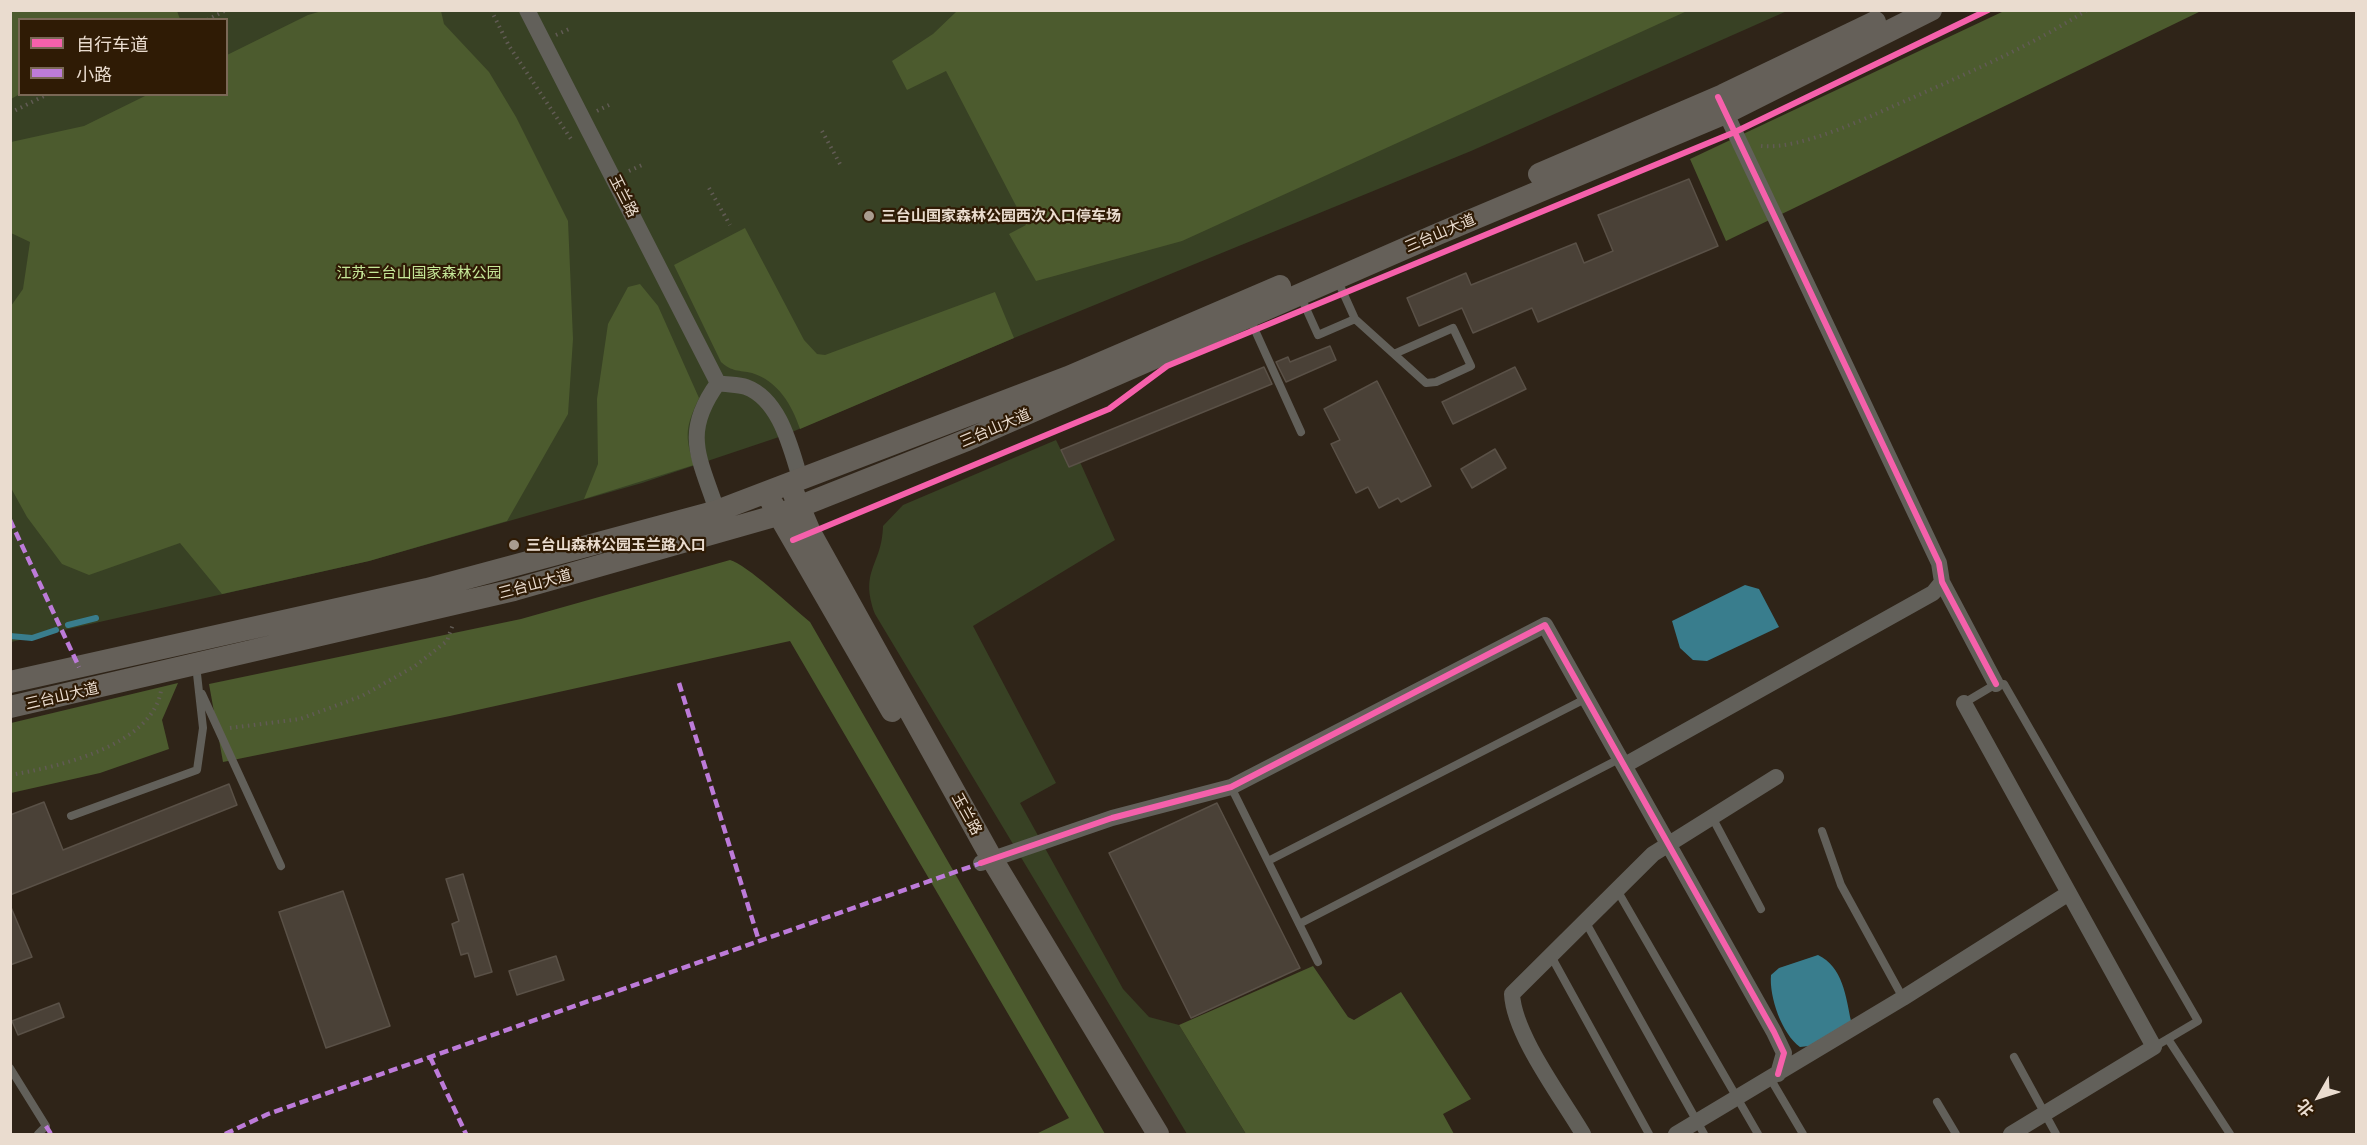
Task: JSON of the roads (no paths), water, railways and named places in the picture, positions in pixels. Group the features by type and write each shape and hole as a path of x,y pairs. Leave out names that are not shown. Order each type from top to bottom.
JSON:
{"main road":[{"name":"三台山大道","path":"10,682 427,589 717,511 766,494 1245,310 1726,114 1898,10"},
{"name":"三台山大道","path":"10,707 164,672 197,675 788,511 967,440 1245,310 1300,294 1726,114 1931,10"},
{"name":"玉兰路","path":"788,511 796,483"},
{"name":"玉兰路","path":"766,494 788,511 1142,1134"},
{"name":"玉兰路","path":"987,861 1158,1134"}],"street":[{"name":"玉兰路","path":"527,10 718,383 747,387 764,400 780,420 796,483"},
{"path":"1726,114 1938,563 1942,582 1996,684"},
{"path":"717,511 695,441 707,399 718,383"},
{"path":"1623,761 1933,593 1942,582"},
{"path":"987,861 1112,818 1230,787 1545,625 1670,843 1779,1042 1784,1053 1774,1076"},
{"path":"1964,703 2069,893 2161,1043 2011,1134"},
{"path":"1583,1134 1519,1027 1512,994 1653,854 1776,777"},
{"path":"1677,1134 1700,1128 1737,1098 1903,998 2069,893"}],"lane":[{"path":"1336,278 1355,319 1426,383 1436,382 1471,366 1453,328 1394,354"},
{"path":"1300,294 1318,335 1355,319"},
{"path":"1245,310 1301,432"},
{"path":"71,816 197,770 203,728 197,675"},
{"path":"197,675 281,866"},
{"path":"1964,703 1996,684 2004,684 2198,1021 2161,1043 2230,1134"},
{"path":"1268,861 1587,698"},
{"path":"1299,924 1623,761"},
{"path":"1230,787 1318,963"},
{"path":"1712,817 1761,909"},
{"path":"1822,831 1841,885 1903,998"},
{"path":"1617,890 1758,1134"},
{"path":"1585,921 1700,1128"},
{"path":"1551,956 1649,1134"},
{"path":"2014,1057 2056,1134"},
{"path":"10,1068 46,1126 38,1134"},
{"path":"1774,1076 1803,1134"},
{"path":"1937,1102 1956,1134"}],"water":[{"path":"1745,585 1759,589 1779,627 1707,661 1693,660 1680,648 1672,621"},
{"path":"1818,955 1833,967 1838,975 1845,993 1851,1021 1809,1046 1800,1047 1782,1024 1772,994 1771,975 1779,968"}],"waterway":[{"path":"68,625 96,618"},
{"path":"10,636 32,638 56,630"}],"place":[{"name":"三台山国家森林公园西次入口停车场","path":"869,216"},
{"name":"三台山森林公园玉兰路入口","path":"514,545"}],"park label":[{"name":"江苏三台山国家森林公园","path":"419,273"}]}
